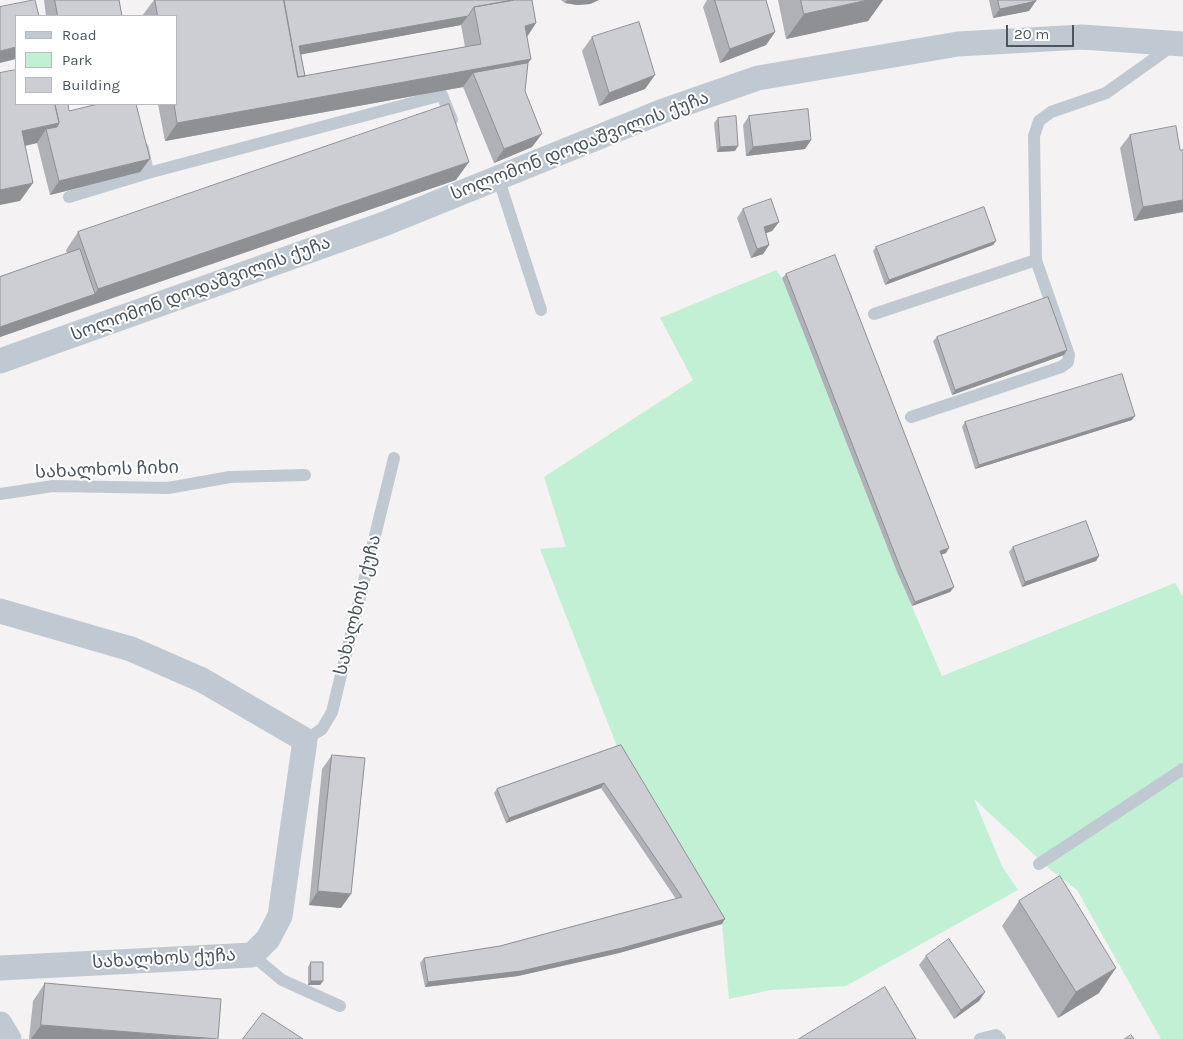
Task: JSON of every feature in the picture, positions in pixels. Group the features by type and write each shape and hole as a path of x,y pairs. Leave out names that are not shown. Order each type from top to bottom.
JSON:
{"street":[{"name":"სოლომონ დოდაშვილის ქუჩა","path":"0,361 384,224 663,111 758,78 958,44 1082,37 1178,44"},
{"path":"0,611 131,649 202,680 305,740"},
{"name":"სახალხოს ქუჩა","path":"0,968 252,955 268,939 280,916 305,740"},
{"path":"0,1024 9,1039"}],"lane":[{"path":"911,417 1061,367 1068,362 1069,355 1036,260 1034,136 1039,121 1051,112 1106,93 1178,44"},
{"path":"69,197 148,173 442,95 457,131"},
{"path":"142,138 148,173"},
{"path":"498,177 541,310"},
{"path":"874,314 1036,260"},
{"name":"სახალხოს ქუჩა","path":"305,740 322,729 332,712 394,458"},
{"name":"სახალხოს ჩიხი","path":"0,494 53,486 168,488 230,477 305,475"},
{"path":"1039,864 1183,769"},
{"path":"252,955 282,980 340,1006"},
{"path":"980,1039 996,1035 1000,1039"}],"green space":[{"path":"776,270 782,278 897,572 942,676 1175,583 1183,597 1183,1039 1161,1039 1077,890 1052,871 974,799 1002,866 1018,890 846,986 771,990 729,999 722,924 618,749 540,549 566,547 544,477 693,380 660,318"}],"building":[{"path":"35,0 39,15 15,15 15,47 0,51 0,7"},
{"path":"55,0 119,0 122,15 58,15"},
{"path":"155,0 284,0 298,77 481,44 474,7 514,0 532,0 536,23 525,26 531,59 177,123 174,105 178,105 178,15 158,15"},
{"path":"284,0 514,0 474,7 468,16 299,46 305,76 298,77"},
{"path":"715,0 766,0 775,32 730,49"},
{"path":"801,0 868,0 804,14"},
{"path":"998,0 1036,0 1036,1 1000,9"},
{"path":"639,22 655,75 609,93 592,37"},
{"path":"528,63 525,91 542,134 504,149 473,73"},
{"path":"15,70 15,105 55,105 59,123 22,131 33,183 0,190 0,73"},
{"path":"449,104 469,162 98,289 78,232"},
{"path":"55,105 68,105 69,111 94,105 136,105 150,159 59,181 46,129 57,127 59,123"},
{"path":"808,109 811,140 753,147 749,116"},
{"path":"736,116 738,146 720,147 718,118"},
{"path":"1176,126 1180,150 1183,150 1183,200 1143,207 1130,135"},
{"path":"771,199 779,222 764,227 769,245 757,249 743,209"},
{"path":"984,207 996,241 889,280 876,247"},
{"path":"80,249 95,294 0,327 0,277"},
{"path":"835,255 949,548 940,551 954,587 915,602 786,274"},
{"path":"1048,297 1067,350 955,390 937,337"},
{"path":"1122,374 1135,416 979,465 965,422"},
{"path":"1086,521 1099,556 1025,582 1013,547"},
{"path":"621,745 725,919 622,948 521,971 428,982 424,958 500,946 682,897 604,783 509,818 497,789"},
{"path":"332,755 365,758 351,894 318,891"},
{"path":"1060,876 1116,968 1076,992 1019,901"},
{"path":"949,939 985,992 961,1010 926,956"},
{"path":"311,962 323,962 323,981 311,981"},
{"path":"45,983 221,999 218,1039 41,1025"},
{"path":"885,987 916,1039 799,1039"},
{"path":"263,1013 303,1039 243,1039"},
{"path":"1131,1035 1134,1039 1125,1039"}]}
